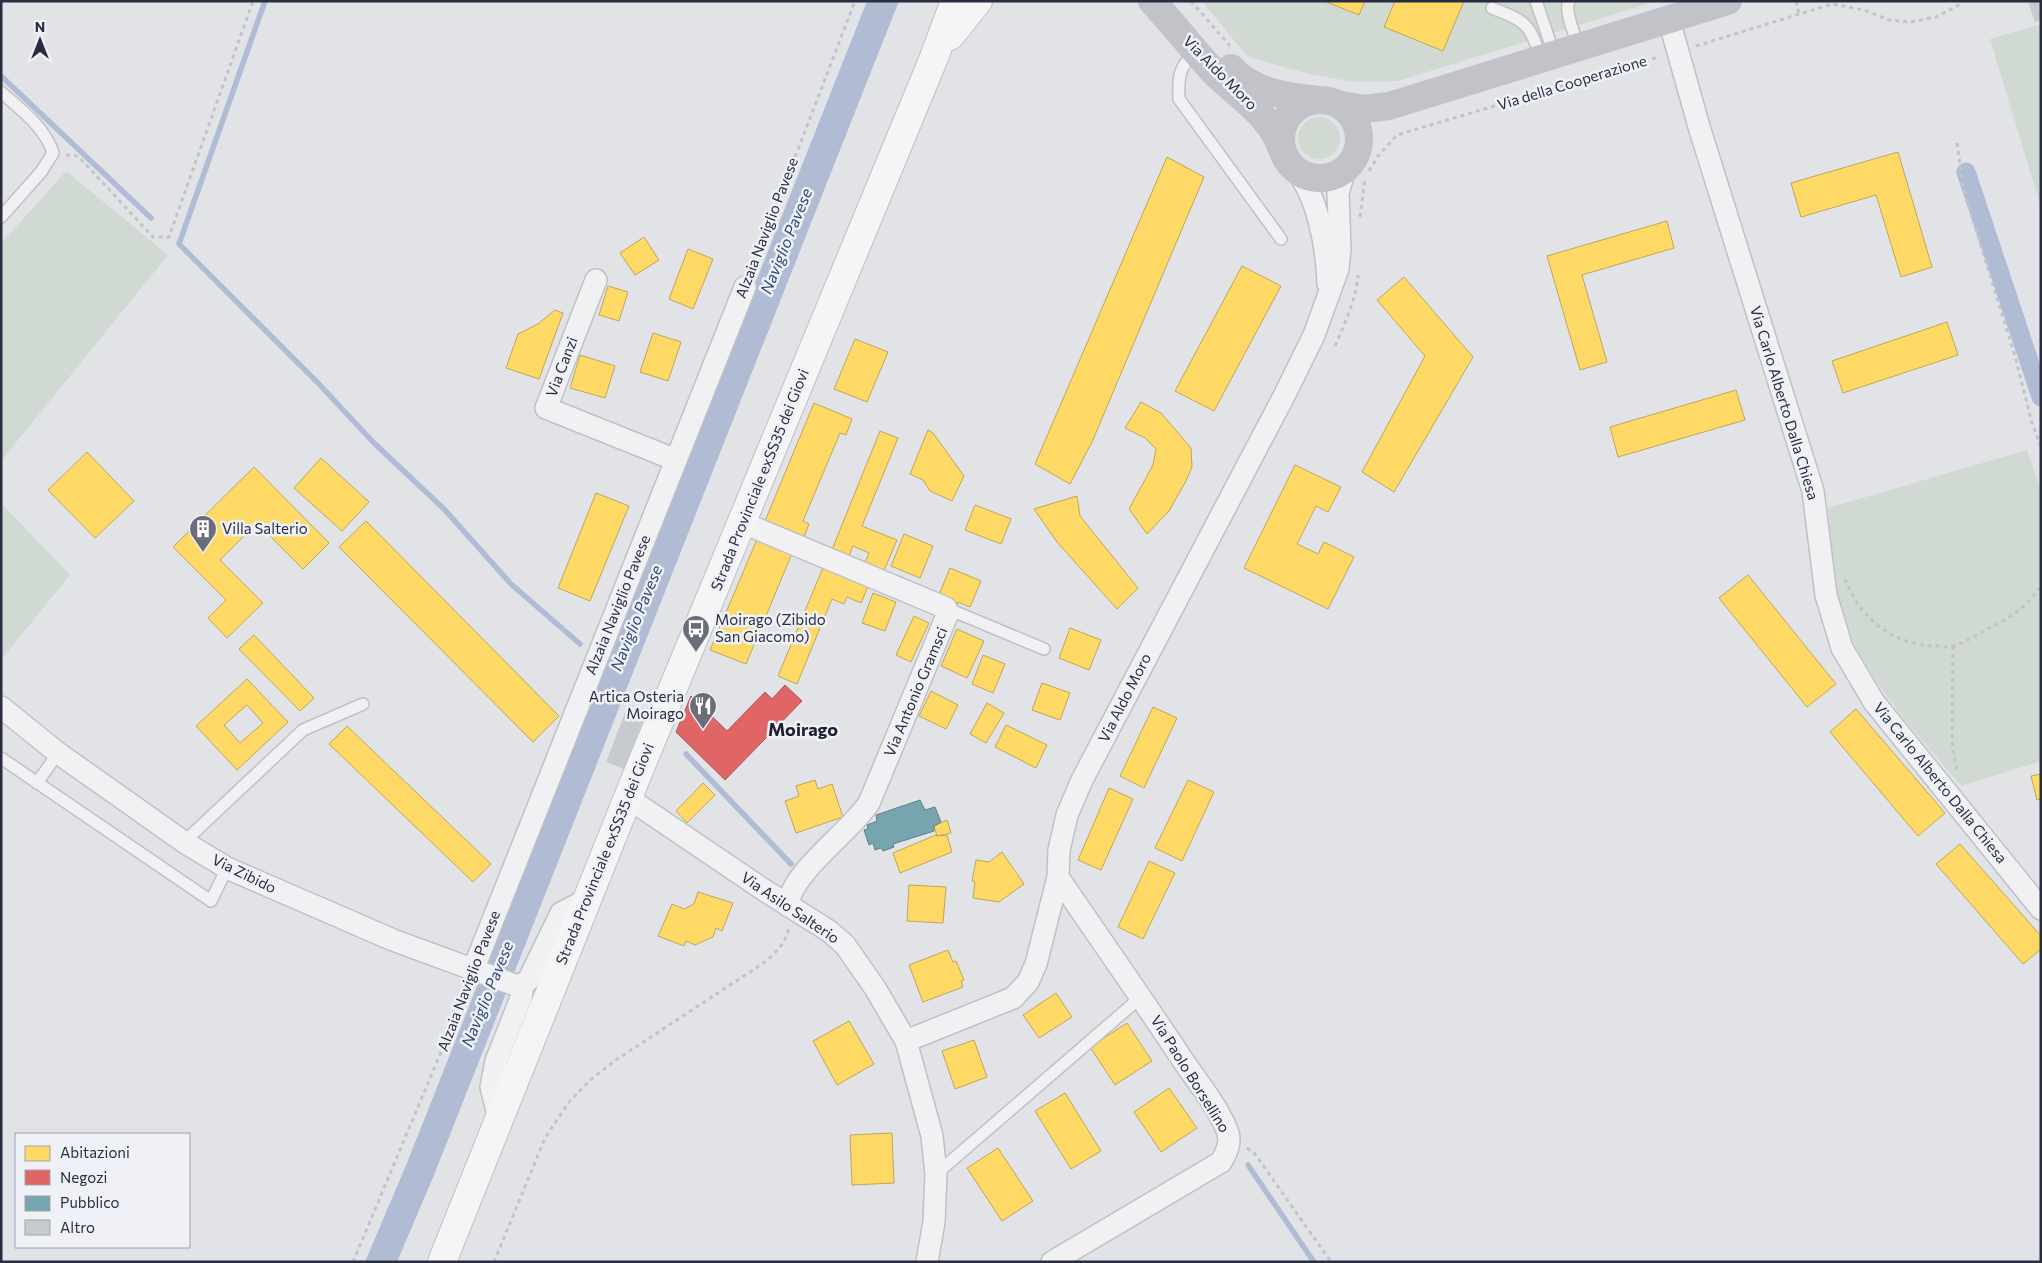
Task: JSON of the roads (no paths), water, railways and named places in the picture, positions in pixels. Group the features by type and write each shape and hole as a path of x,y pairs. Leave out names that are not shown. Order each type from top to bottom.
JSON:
{"main road":[{"path":"934,60 955,1"},
{"path":"934,60 978,1"},
{"name":"Strada Provinciale exSS35 dei Giovi","path":"442,1262 628,798 934,60"}],"street":[{"name":"Via Aldo Moro","path":"1152,1 1214,72 1268,121 1307,188 1322,238 1327,272 1326,306"},
{"name":"Via Aldo Moro","path":"1176,1 1241,78 1274,92 1328,102"},
{"path":"1403,102 1376,125 1340,172 1322,178 1306,175 1288,158 1281,130 1291,112 1305,102 1328,102 1363,109 1389,106 1728,1"},
{"name":"Via Carlo Alberto Dalla Chiesa","path":"1669,20 1813,491 1826,595 1842,648 1874,702 2041,909"},
{"path":"1328,102 1348,112 1355,122 1358,136 1354,156"},
{"name":"Via Aldo Moro","path":"906,1041 1013,998 1028,982 1036,964 1058,877 1059,850 1067,816 1082,780 1284,396 1326,306 1340,260 1338,193 1343,176 1354,156"},
{"name":"Via Canzi","path":"596,280 546,408 676,460"},
{"name":"Alzaia Naviglio Pavese","path":"473,970 745,287"},
{"name":"Via Antonio Gramsci","path":"741,522 946,608 948,613 869,803 857,820 810,865 789,896 788,906"},
{"name":"Via Zibido","path":"1,707 58,753 184,842 227,868 393,940 518,986"},
{"name":"Via Asilo Salterio","path":"628,798 788,906 829,931 845,946 875,988 906,1041 932,1136 936,1174 934,1222 927,1262"},
{"name":"Via Paolo Borsellino","path":"1052,1262 1221,1162 1227,1152 1229,1140 1228,1131 1214,1107 1058,877"},
{"path":"499,1119 491,1087 496,1061 521,998 522,991 518,986 528,982 560,912 588,899"}],"lane":[{"path":"1536,1 1558,53"},
{"path":"1558,53 1570,21 1568,1"},
{"path":"1492,8 1521,20 1532,33 1558,53"},
{"path":"1196,51 1186,60 1178,78 1179,99 1282,239"},
{"path":"1,92 34,122 49,139 53,153 41,172 1,217"},
{"path":"946,608 1044,649"},
{"path":"184,842 303,730 363,704"},
{"path":"38,783 58,753"},
{"path":"1,758 211,901 227,868"},
{"path":"936,1174 1141,997"}],"water":[{"name":"Naviglio Pavese","path":"867,1 899,1 434,1175 397,1262 365,1262 407,1163"}],"waterway":[{"path":"265,1 179,244 319,384 373,442 444,509 511,584 580,644"},
{"path":"1,76 151,218"},
{"path":"1966,172 2041,397"},
{"path":"686,754 791,864"},
{"path":"1248,1165 1314,1262"}],"place":[{"name":"Villa Salterio","path":"203,553"},
{"name":"Moirago (Zibido San Giacomo)","path":"696,653"},
{"name":"Artica Osteria Moirago","path":"703,730"}],"district":[{"name":"Moirago","path":"803,730"}]}
